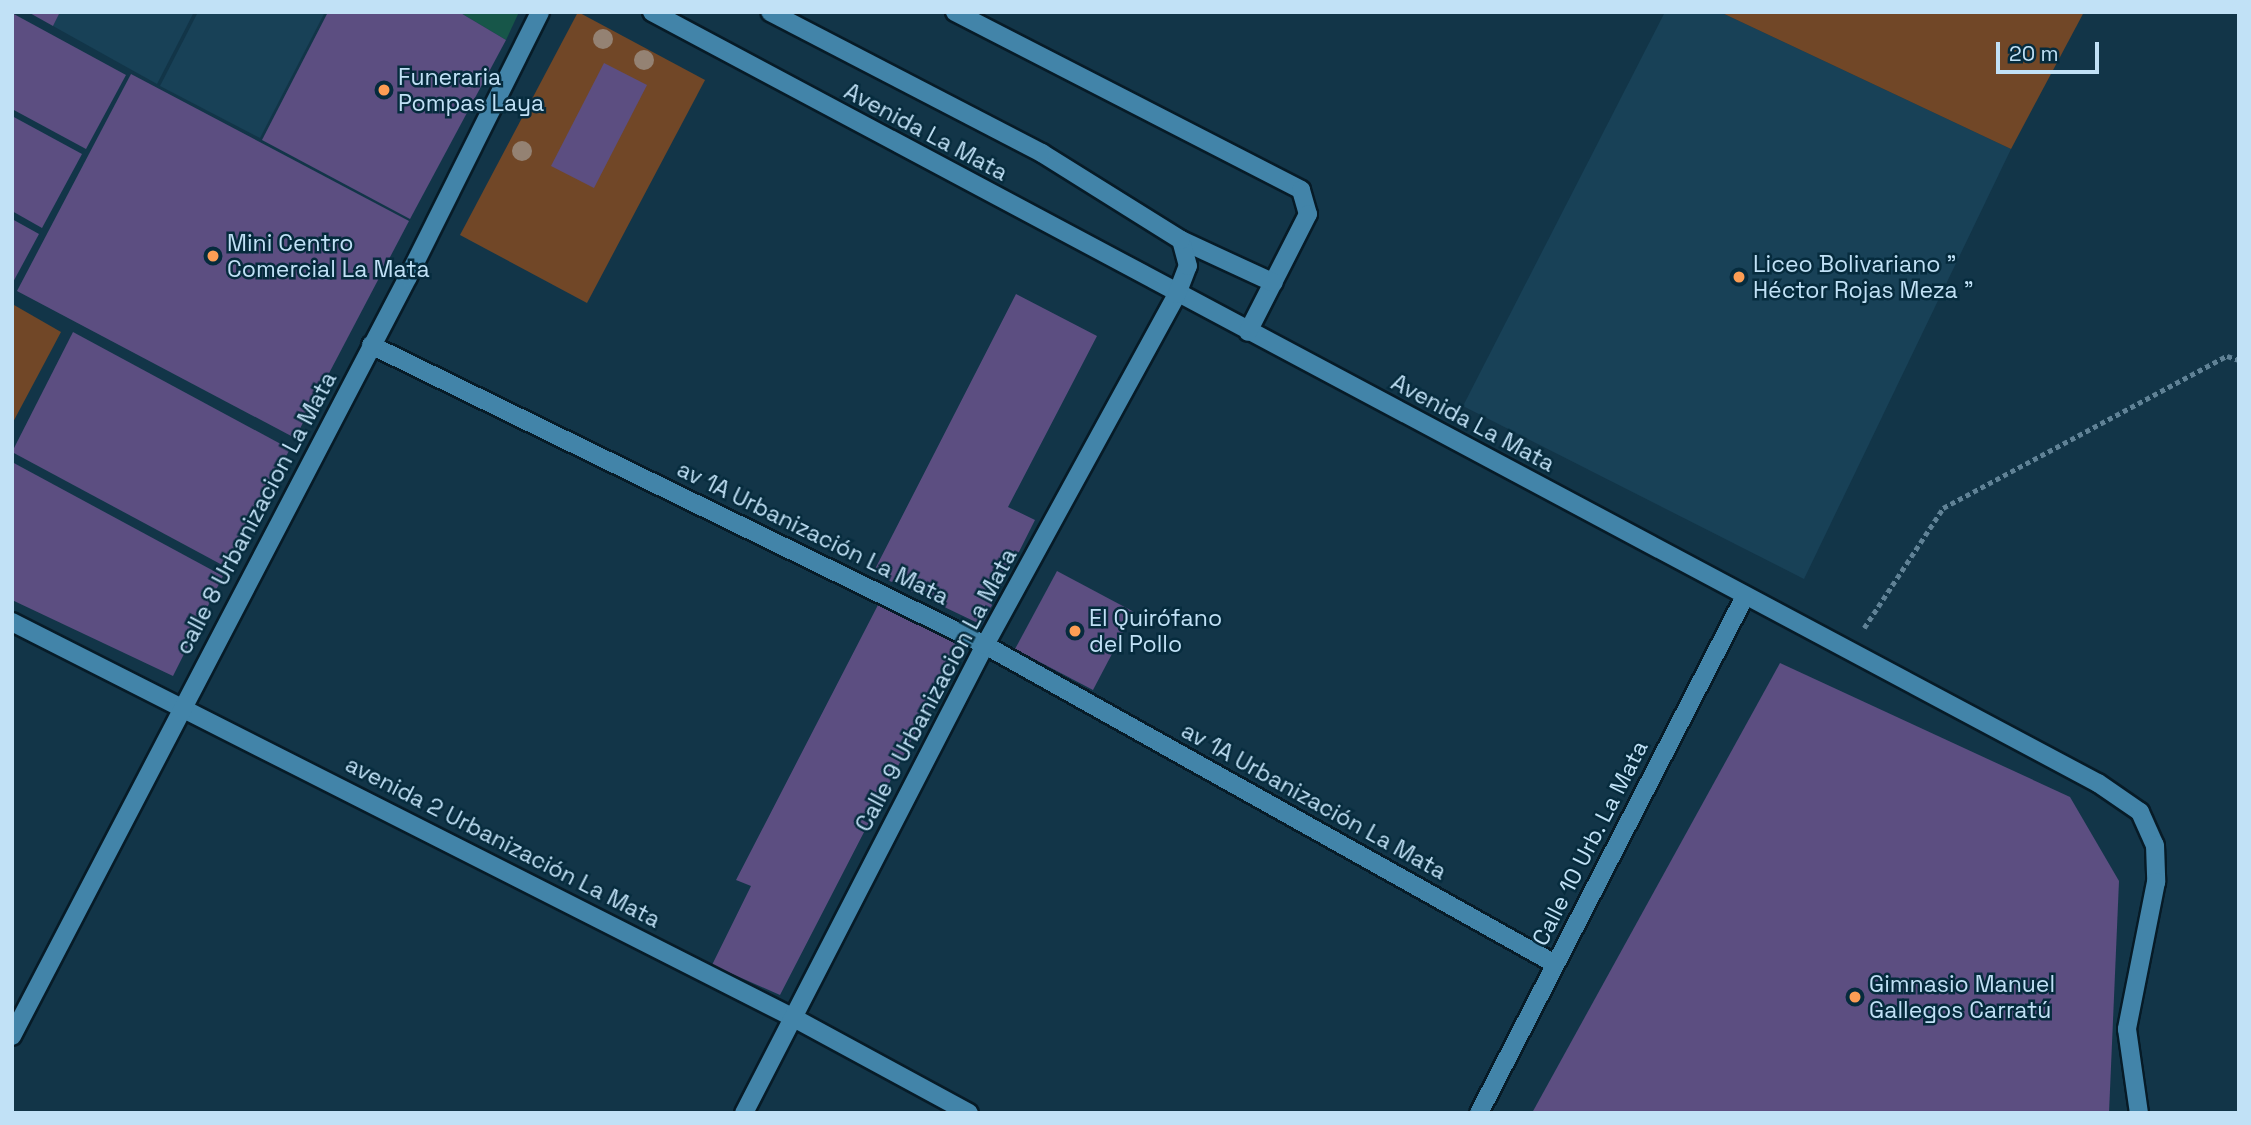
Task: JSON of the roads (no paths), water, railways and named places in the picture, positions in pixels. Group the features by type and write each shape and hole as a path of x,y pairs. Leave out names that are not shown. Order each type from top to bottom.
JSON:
{"street":[{"name":"calle 8 Urbanizacion La Mata","path":"12,1035 371,345 540,12"},
{"name":"Avenida La Mata","path":"652,12 1849,653 2098,783 2140,812 2155,845 2156,882 2127,1029 2139,1113"},
{"name":"Avenida La Mata","path":"771,12 1042,153 1181,240 1274,283"},
{"path":"954,12 1301,190 1308,214 1248,332"},
{"path":"1177,294 1188,266 1181,240"},
{"name":"Calle 9 Urbanizacion La Mata","path":"744,1113 985,645 1177,294"},
{"name":"av 1A Urbanización La Mata","path":"371,345 985,645 1555,964"},
{"name":"Calle 10 Urb. La Mata","path":"1479,1113 1745,596"},
{"name":"avenida 2 Urbanización La Mata","path":"12,622 794,1018 969,1113"}],"place":[{"name":"Funeraria Pompas Laya","path":"384,90"},
{"name":"Mini Centro Comercial La Mata","path":"213,256"},
{"name":"Liceo Bolivariano \" Héctor Rojas Meza \"","path":"1739,277"},
{"name":"El Quirófano del Pollo","path":"1075,631"},
{"name":"Gimnasio Manuel Gallegos Carratú","path":"1855,997"}]}
